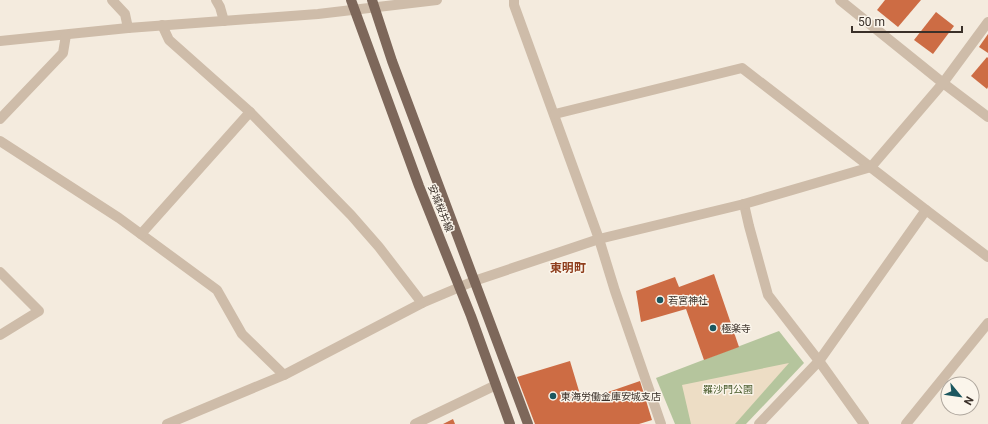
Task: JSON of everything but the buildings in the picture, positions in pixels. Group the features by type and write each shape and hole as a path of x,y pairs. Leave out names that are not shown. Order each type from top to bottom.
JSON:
{"main road":[{"name":"安城桜井線","path":"351,0 419,186 460,287 510,424"},
{"name":"安城桜井線","path":"373,3 392,61 528,424"}],"street":[{"path":"112,0 125,14 128,28"},
{"path":"216,0 220,7 224,21"},
{"path":"0,41 162,25 355,10 373,3 437,0"},
{"path":"514,0 514,5 555,114 599,239 615,291 661,424"},
{"path":"840,0 943,83 988,117"},
{"path":"167,424 284,375 422,303 474,281 599,239 744,204 871,167 943,83 988,22"},
{"path":"162,25 169,40 250,112 355,220 379,247 422,303"},
{"path":"0,119 63,53 66,35"},
{"path":"555,114 742,68 988,256"},
{"path":"141,234 250,112"},
{"path":"0,141 119,218 217,290 242,334 284,375"},
{"path":"744,204 768,295 819,361 864,424"},
{"path":"759,424 819,361 926,210"},
{"path":"0,272 39,311 0,335"},
{"path":"906,424 988,323"},
{"path":"415,424 496,385"}],"green space":[{"name":"羅沙門公園","path":"779,331 804,363 746,424 675,424 656,378"}],"shaded area":[{"path":"789,363 735,424 691,424 682,385"}],"place":[{"name":"若宮神社","path":"660,300"},
{"name":"極楽寺","path":"713,328"},
{"name":"東海労働金庫安城支店","path":"553,396"}],"district":[{"name":"東明町","path":"568,268"}]}
